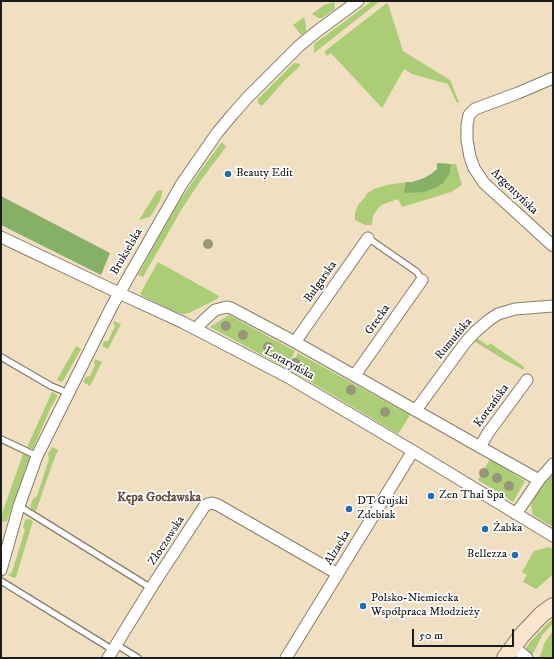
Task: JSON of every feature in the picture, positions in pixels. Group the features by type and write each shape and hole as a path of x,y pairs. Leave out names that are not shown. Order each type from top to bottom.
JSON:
{"street":[{"name":"Brukselska","path":"1,570 19,506 37,456 119,294 181,185 217,133 247,98 316,32 358,1"},
{"name":"Argentyńska","path":"553,78 474,109 469,115 467,125 467,140 470,157 474,168 484,183 553,246"},
{"name":"Lotaryńska","path":"1,237 99,283 119,294 176,319 286,376 553,536"},
{"name":"Bułgarska","path":"295,342 368,238"},
{"name":"Grecka","path":"355,375 422,280"},
{"name":"Rumuńska","path":"416,410 465,343 489,320 498,314 515,309 553,306"},
{"path":"196,329 216,310 226,307 232,308 355,375 539,480"},
{"name":"Koreańska","path":"480,447 488,433 527,380"},
{"name":"Alzacka","path":"286,658 413,451"},
{"path":"516,514 539,480 553,464"},
{"name":"Złoczowska","path":"113,651 204,507 210,503 218,505 338,574"},
{"path":"527,658 510,653 522,635 542,614 553,606"}],"lane":[{"path":"368,238 417,272 422,280"},
{"path":"1,357 51,386 68,393"},
{"path":"1,439 37,456"},
{"path":"19,506 152,588"},
{"path":"1,582 113,651 138,658"}],"green space":[{"path":"372,1 380,1 314,53 315,43"},
{"path":"334,2 335,9 322,18 318,18 312,14 324,5"},
{"path":"387,3 403,51 450,80 459,102 457,103 448,84 412,74 404,69 382,108 331,53 327,56 325,51"},
{"path":"304,17 306,31 301,35 293,25"},
{"path":"294,63 300,64 300,66 284,81 262,106 259,104 258,99"},
{"path":"221,143 223,143 226,147 183,207 143,277 138,275 180,200"},
{"path":"437,163 451,164 450,173 443,183 424,192 406,193 404,191 406,182 412,182 431,174 437,169"},
{"path":"451,164 456,164 462,185 451,192 402,207 398,199 381,205 373,216 372,225 365,225 355,220 355,213 358,205 366,194 374,189 406,182 405,187 410,192 424,192 450,173"},
{"path":"162,190 160,201 150,217 139,220 157,191"},
{"path":"1,196 110,253 101,275 1,225"},
{"path":"158,262 219,296 217,299 184,314 178,313 144,297 140,294"},
{"path":"229,315 295,351 286,368 210,327"},
{"path":"114,321 121,324 108,349 102,346 104,341 108,341 115,326"},
{"path":"477,338 488,346 490,343 523,366 524,370 474,341"},
{"path":"76,346 81,349 61,382 57,380"},
{"path":"298,353 410,415 398,434 289,369"},
{"path":"95,359 102,362 90,386 83,382 86,377 90,376 95,365"},
{"path":"52,392 57,395 57,397 50,409 33,449 27,447"},
{"path":"52,447 58,450 36,511 30,506 33,499 37,496 49,459 48,454"},
{"path":"23,454 30,457 7,521 4,522 1,521 1,518"},
{"path":"490,459 525,481 513,502 478,480"},
{"path":"553,474 553,527 533,515 531,505 545,482"},
{"path":"28,519 33,521 16,577 14,578 8,575 12,572 25,530 23,527 25,520"},
{"path":"550,547 553,550 553,574 536,589 523,582 527,575 522,572 534,551"},
{"path":"553,619 553,624 543,634 532,655 527,652 526,648 531,641"},
{"path":"553,631 553,655 550,658 538,658 544,644"}],"place":[{"name":"Beauty Edit","path":"228,174"},
{"name":"Zen Thai Spa","path":"431,496"},
{"name":"DT Gujski Zdebiak","path":"349,509"},
{"name":"Żabka","path":"485,529"},
{"name":"Bellezza","path":"515,555"},
{"name":"Polsko-Niemiecka Współpraca Młodzieży","path":"363,606"}],"district":[{"name":"Kępa Gocławska","path":"159,498"}]}
